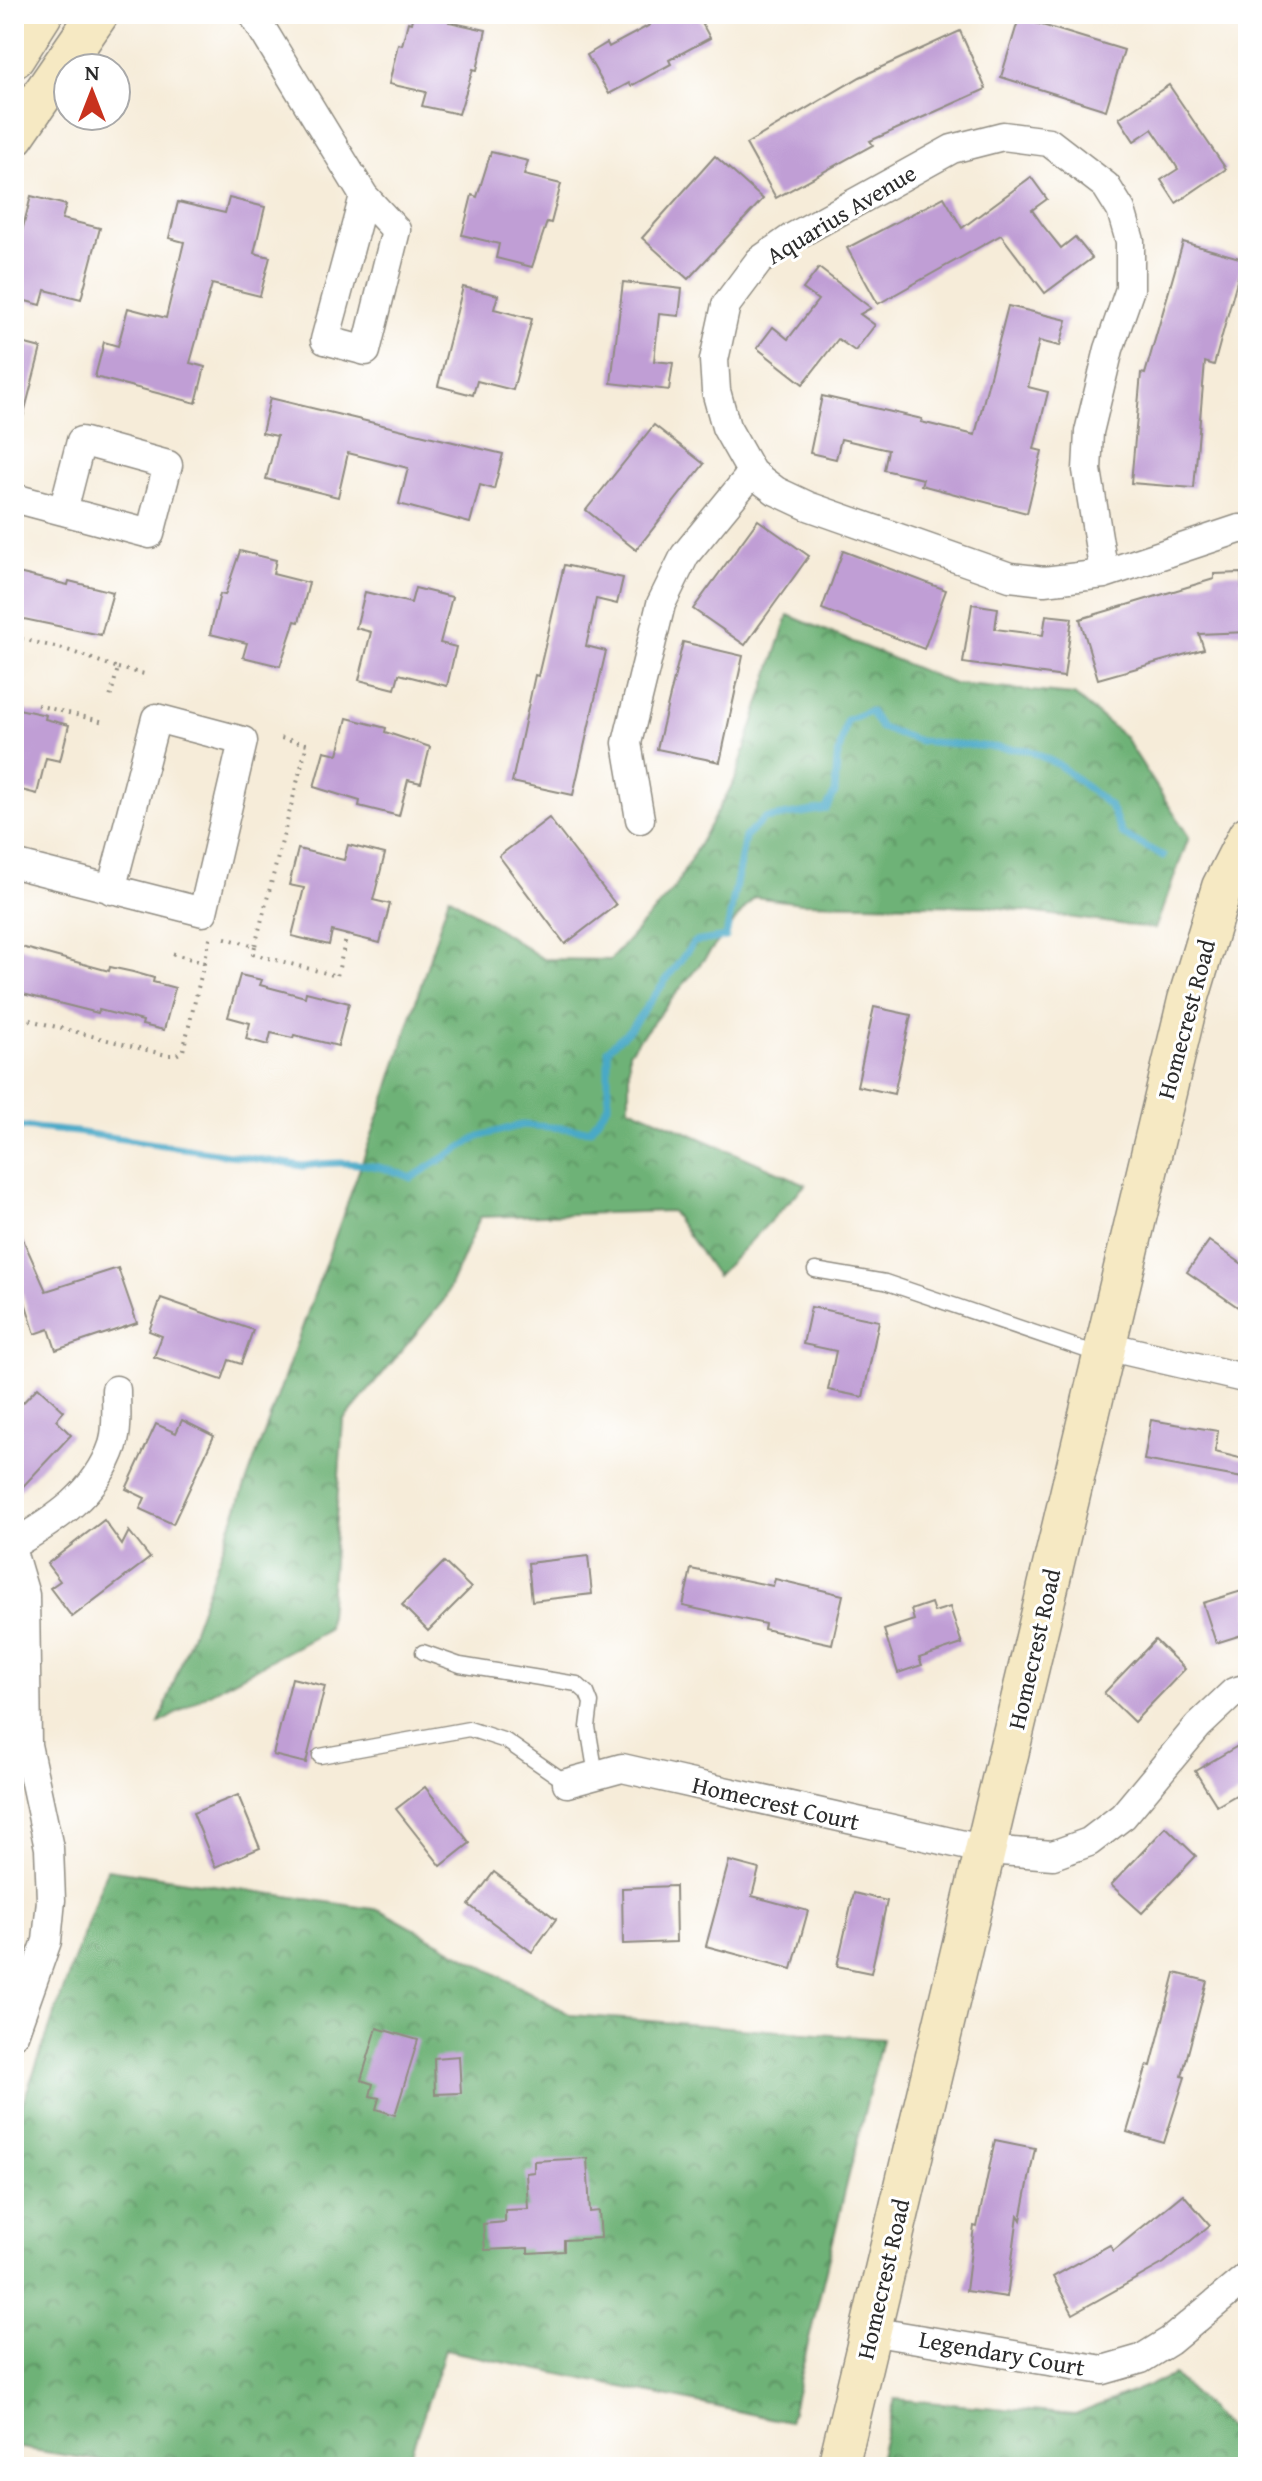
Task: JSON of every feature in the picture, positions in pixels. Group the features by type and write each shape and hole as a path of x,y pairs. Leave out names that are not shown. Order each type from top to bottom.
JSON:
{"street":[{"path":"14,58 42,14"},
{"path":"14,136 98,14"},
{"path":"253,14 364,196 396,230 366,351 325,340 364,196"},
{"name":"Aquarius Avenue","path":"1104,574 1087,470 1089,432 1109,349 1130,289 1130,241 1121,210 1106,186 1049,142 1003,136 952,149 793,237 759,261 726,305 714,360 716,391 726,427 752,473 776,491 808,506 1010,577 1044,581 1104,574 1239,529 1248,529"},
{"path":"640,819 627,743 661,604 685,555 752,473"},
{"path":"14,498 63,511"},
{"path":"14,864 111,890 203,912 243,741 156,718 111,890"},
{"name":"Homecrest Road","path":"838,2467 1188,1000 1222,887 1248,836"},
{"path":"1105,1352 1248,1379"},
{"path":"14,1544 54,1521 95,1482 114,1443 116,1390"},
{"path":"14,1558 25,1595 27,1745 49,1848 51,1900 47,1941 14,2034"},
{"name":"Homecrest Court","path":"567,1783 622,1768 986,1850 1053,1855 1089,1842 1123,1816 1198,1726 1234,1692 1248,1688"},
{"name":"Legendary Court","path":"870,2331 1103,2370 1141,2359 1170,2341 1248,2276"}],"lane":[{"path":"815,1270 885,1282 1105,1352"},
{"path":"423,1652 460,1665 577,1684 587,1693 591,1703 588,1727 596,1775"},
{"path":"320,1756 469,1729 506,1741 567,1783"}],"path":[{"path":"14,637 149,675"},
{"path":"110,698 118,668"},
{"path":"37,705 104,722"},
{"path":"277,737 307,744 253,954 337,976 347,935"},
{"path":"14,1016 176,1055 183,1051 211,934"},
{"path":"225,938 255,946"},
{"path":"168,952 204,963"}],"green space":[{"path":"788,615 954,684 1074,695 1124,736 1189,837 1155,929 987,906 801,903 754,897 629,1052 629,1107 806,1184 717,1276 671,1211 480,1217 444,1300 343,1421 328,1630 213,1691 159,1724 387,1093 449,896 543,959 610,960 674,889 735,780"},
{"path":"107,1869 380,1910 571,2015 882,2039 789,2422 445,2350 406,2467 138,2467 14,2447 14,2127"},
{"path":"1174,2375 1248,2447 1248,2467 877,2467 895,2399 1075,2415"}],"building":[{"path":"413,14 451,14 449,22 486,30 477,70 473,69 459,114 422,106 426,92 389,84 398,44 402,45"},
{"path":"660,14 697,14 710,38 669,60 671,64 609,94 587,55 650,25 648,21"},
{"path":"1019,18 1124,50 1106,110 1001,77"},
{"path":"960,31 986,89 870,141 873,145 776,198 746,144 860,77"},
{"path":"1169,85 1226,169 1176,203 1161,180 1178,169 1167,151 1152,129 1134,141 1119,118"},
{"path":"491,152 528,161 524,175 561,184 551,223 547,222 532,267 496,258 499,244 462,235 472,195 477,197"},
{"path":"715,156 763,199 688,279 642,238"},
{"path":"1031,177 1047,199 1032,210 1044,227 1061,248 1075,237 1092,258 1045,293 1001,235 878,304 847,248 944,197 962,228"},
{"path":"31,196 66,205 62,219 100,228 81,299 45,290 41,305 14,298 14,263"},
{"path":"229,198 265,207 254,253 270,257 260,296 212,284 190,363 205,367 196,403 95,377 104,342 118,346 128,308 166,318 184,242 169,238 178,202 225,213"},
{"path":"1183,242 1243,259 1214,365 1205,362 1194,488 1131,483 1141,373 1145,374"},
{"path":"819,268 871,308 860,314 875,325 855,351 838,339 803,384 757,348 773,327 788,339 818,300 803,289"},
{"path":"623,282 682,289 679,316 659,314 654,361 673,363 669,390 611,383"},
{"path":"463,287 498,295 494,309 532,319 513,390 477,381 473,395 438,386"},
{"path":"1008,306 1067,320 1060,346 1039,341 1028,387 1048,392 1034,449 1042,451 1027,513 921,485 923,479 884,470 888,450 841,439 836,459 810,453 822,396 922,419 921,422 975,435"},
{"path":"14,341 41,348 21,425 14,424"},
{"path":"270,398 503,454 494,489 480,485 470,523 399,504 408,468 348,453 338,497 266,479 277,436 262,433"},
{"path":"654,425 704,464 636,550 586,510"},
{"path":"758,520 809,556 745,645 693,609"},
{"path":"240,551 276,560 273,574 309,583 299,622 295,621 280,666 243,657 247,643 210,634 220,594 225,595"},
{"path":"843,551 946,590 924,649 822,609"},
{"path":"564,565 623,578 617,604 596,599 586,646 606,651 573,795 512,782 535,675 538,676"},
{"path":"14,572 113,592 101,635 14,617"},
{"path":"1241,573 1242,593 1248,593 1248,632 1199,634 1204,649 1098,679 1080,619 1214,579 1214,574"},
{"path":"415,588 452,597 440,643 456,647 447,686 399,674 395,689 359,680 371,632 356,628 365,592 411,603"},
{"path":"972,604 998,608 995,629 1043,635 1046,615 1072,618 1064,677 963,663"},
{"path":"683,642 743,656 720,762 657,749"},
{"path":"14,708 46,715 45,719 69,725 60,761 46,758 37,794 14,788"},
{"path":"347,718 386,728 385,732 430,747 421,783 408,780 399,816 359,806 360,801 314,787 324,751 338,754"},
{"path":"549,818 616,905 565,944 499,856"},
{"path":"348,845 385,854 373,900 390,904 380,943 332,931 329,945 292,936 304,888 289,885 298,849 344,860"},
{"path":"14,945 109,971 110,967 133,972 175,988 164,1030 142,1025 143,1021 19,993 20,989 14,987"},
{"path":"240,975 262,980 260,985 305,997 306,992 349,1003 338,1046 294,1035 293,1038 271,1033 268,1045 246,1039 250,1023 228,1017"},
{"path":"874,1007 911,1015 894,1094 857,1086"},
{"path":"14,1219 46,1291 118,1268 137,1323 56,1350 49,1329 35,1334 14,1266"},
{"path":"1209,1241 1248,1268 1248,1314 1187,1272"},
{"path":"161,1298 253,1330 241,1364 229,1360 222,1380 154,1357 162,1336 149,1331"},
{"path":"811,1307 879,1321 863,1397 828,1390 836,1351 803,1344"},
{"path":"38,1387 64,1411 56,1420 71,1435 14,1496 14,1412"},
{"path":"182,1420 214,1436 173,1524 140,1509 145,1498 126,1489 156,1424 176,1433"},
{"path":"1151,1420 1218,1431 1215,1452 1248,1460 1248,1479 1144,1460"},
{"path":"104,1520 122,1545 129,1531 150,1558 72,1617 50,1588 60,1581 47,1564"},
{"path":"588,1556 592,1594 532,1601 528,1563"},
{"path":"444,1562 471,1588 428,1631 402,1605"},
{"path":"691,1569 773,1586 775,1579 843,1595 832,1644 764,1629 765,1624 683,1606"},
{"path":"1248,1589 1248,1633 1216,1643 1203,1603"},
{"path":"931,1603 934,1612 950,1607 962,1644 919,1658 922,1665 898,1673 884,1630 914,1620 911,1610"},
{"path":"1155,1640 1185,1669 1134,1722 1104,1693"},
{"path":"292,1678 325,1686 306,1763 273,1755"},
{"path":"1248,1740 1248,1788 1217,1806 1195,1771"},
{"path":"425,1787 470,1843 441,1866 396,1809"},
{"path":"238,1795 260,1848 215,1867 193,1813"},
{"path":"1166,1827 1196,1856 1142,1913 1111,1885"},
{"path":"729,1861 759,1869 752,1896 808,1911 792,1969 706,1946"},
{"path":"494,1872 556,1919 532,1952 469,1905"},
{"path":"675,1886 676,1942 623,1944 622,1888"},
{"path":"854,1893 887,1901 871,1973 837,1966"},
{"path":"1175,1973 1207,1981 1182,2076 1185,2077 1164,2143 1127,2132 1147,2065 1151,2066"},
{"path":"377,2028 418,2040 395,2115 376,2109 379,2098 370,2096 373,2084 361,2080"},
{"path":"459,2056 461,2093 435,2094 434,2058"},
{"path":"995,2140 1035,2148 1021,2220 1018,2215 1007,2297 966,2291 974,2226 977,2227"},
{"path":"587,2158 590,2212 599,2211 601,2238 564,2240 564,2251 528,2253 528,2248 485,2250 483,2224 505,2222 505,2210 528,2209 526,2173 534,2172 534,2161"},
{"path":"1183,2194 1210,2225 1164,2263 1073,2314 1053,2277 1110,2245 1113,2251"}],"waterway":[{"path":"14,1126 76,1132 303,1166 358,1164 411,1178 480,1136 522,1125 590,1130 608,1105 608,1049 630,1029 694,942 726,937 745,837 764,819 826,809 835,793 837,760 847,720 870,711 881,728 920,741 1028,750 1059,765 1110,806 1122,834 1163,856"}]}
